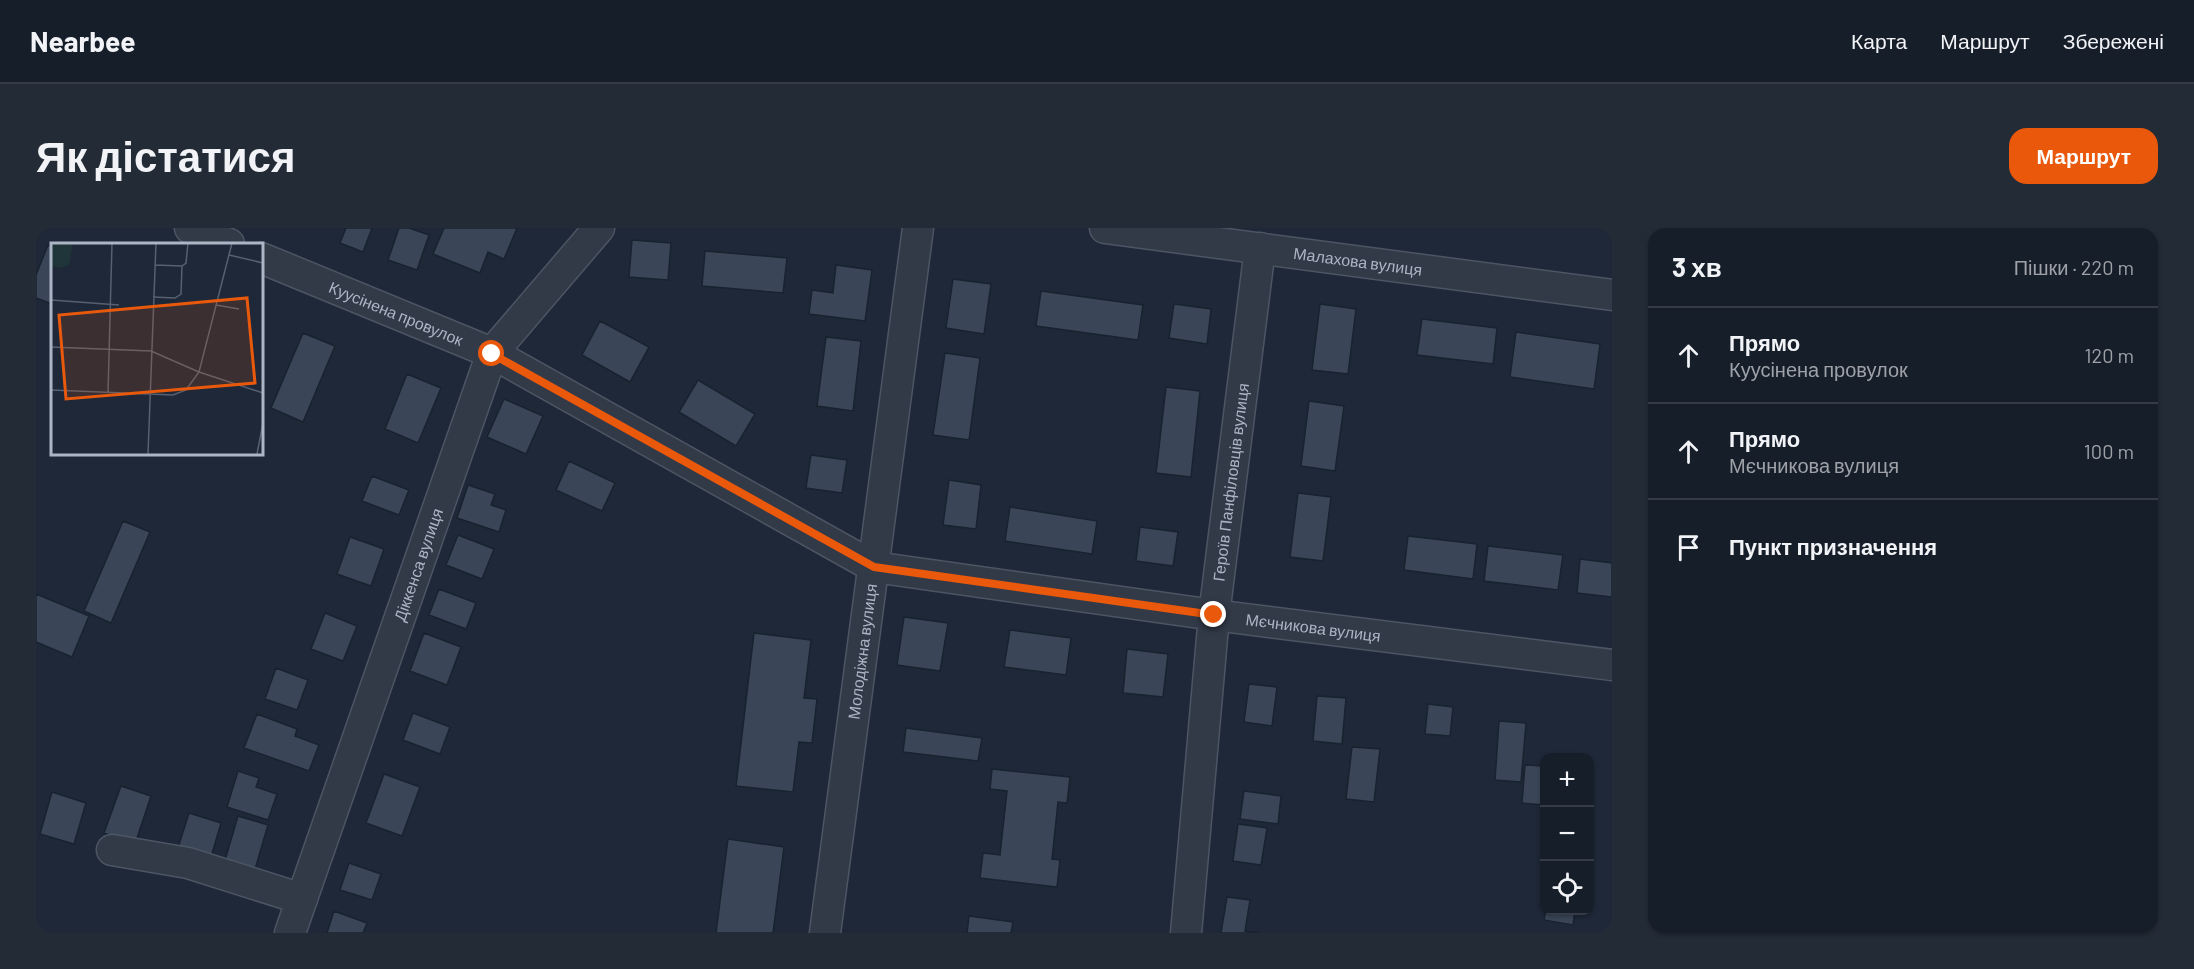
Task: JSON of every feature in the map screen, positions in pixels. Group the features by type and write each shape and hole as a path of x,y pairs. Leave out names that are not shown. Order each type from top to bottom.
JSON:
{"street":[{"path":"190,228 227,243"},
{"name":"Діккенса вулиця","path":"290,933 492,354 599,228"},
{"name":"Молодіжна вулиця","path":"825,933 918,228"},
{"name":"Малахова вулиця","path":"1105,228 1612,295"},
{"name":"Героїв Панфіловців вулиця","path":"1186,933 1214,615 1260,248"},
{"name":"Куусінена провулок","path":"262,258 492,354 874,567"},
{"name":"Мєчникова вулиця","path":"874,567 1214,615 1612,665"},
{"path":"112,850 188,863 302,899"}],"building":[{"path":"346,228 372,228 363,252 340,243"},
{"path":"399,228 409,228 429,235 417,270 388,260"},
{"path":"444,228 517,228 504,259 488,252 480,273 433,254"},
{"path":"632,240 671,243 668,280 629,277"},
{"path":"48,245 51,246 51,304 36,298 36,275"},
{"path":"705,251 787,258 783,293 702,286"},
{"path":"836,265 872,270 865,321 809,314 812,290 833,293"},
{"path":"953,279 991,284 984,334 946,328"},
{"path":"1041,291 1143,305 1138,340 1036,326"},
{"path":"1174,304 1211,309 1207,344 1169,338"},
{"path":"1320,304 1356,309 1348,374 1312,370"},
{"path":"1422,319 1497,328 1493,364 1417,355"},
{"path":"600,321 649,347 630,382 582,355"},
{"path":"1516,332 1600,344 1594,389 1510,377"},
{"path":"303,333 335,346 303,422 271,408"},
{"path":"826,337 861,341 853,411 817,406"},
{"path":"945,353 980,358 969,440 933,435"},
{"path":"407,374 441,388 418,443 385,429"},
{"path":"698,380 755,414 736,446 679,412"},
{"path":"1166,387 1200,391 1191,477 1156,473"},
{"path":"504,399 543,416 526,454 487,437"},
{"path":"1309,401 1344,406 1335,471 1301,466"},
{"path":"811,455 847,460 842,493 806,488"},
{"path":"569,461 615,483 602,511 556,490"},
{"path":"372,476 409,490 399,515 362,501"},
{"path":"949,480 981,485 976,529 943,525"},
{"path":"468,485 495,494 491,505 506,510 499,532 457,518"},
{"path":"1298,493 1331,497 1323,561 1290,557"},
{"path":"1010,507 1097,521 1092,554 1005,541"},
{"path":"123,521 150,532 111,623 84,611"},
{"path":"1140,527 1178,532 1173,566 1136,561"},
{"path":"458,535 494,549 482,579 446,565"},
{"path":"1408,536 1477,544 1473,579 1404,570"},
{"path":"350,537 384,549 371,586 337,574"},
{"path":"1488,546 1563,555 1558,590 1484,581"},
{"path":"1580,559 1612,563 1612,597 1577,593"},
{"path":"439,589 476,603 466,629 429,615"},
{"path":"36,594 89,616 72,657 36,642"},
{"path":"325,613 357,626 343,661 311,649"},
{"path":"904,617 948,623 940,671 897,665"},
{"path":"1010,630 1071,638 1066,675 1004,667"},
{"path":"424,633 461,647 447,685 410,671"},
{"path":"754,633 811,640 804,698 817,699 812,743 799,742 793,792 736,786"},
{"path":"1127,649 1168,654 1163,697 1123,693"},
{"path":"276,668 308,680 297,710 265,699"},
{"path":"1249,684 1277,687 1272,726 1244,722"},
{"path":"1317,696 1346,698 1342,744 1313,741"},
{"path":"1428,704 1453,707 1450,736 1425,734"},
{"path":"413,713 450,727 440,754 403,740"},
{"path":"257,714 297,729 295,736 319,745 309,771 244,748"},
{"path":"1499,721 1526,723 1521,782 1495,780"},
{"path":"906,728 982,738 978,761 903,752"},
{"path":"1352,747 1380,749 1374,802 1346,799"},
{"path":"1525,765 1540,766 1540,805 1522,803"},
{"path":"992,769 1070,777 1067,803 1058,802 1052,859 1060,860 1057,887 980,878 983,853 1000,855 1007,791 990,789"},
{"path":"238,771 259,778 256,787 277,794 268,820 227,807"},
{"path":"384,774 420,787 402,836 366,823"},
{"path":"121,786 151,796 135,844 104,833"},
{"path":"1244,791 1281,796 1278,824 1240,819"},
{"path":"52,792 86,803 74,844 40,834"},
{"path":"189,813 221,823 209,864 176,854"},
{"path":"238,816 268,825 253,876 223,867"},
{"path":"1238,824 1267,828 1261,865 1233,861"},
{"path":"728,839 784,847 773,933 716,933"},
{"path":"349,863 381,874 372,900 340,890"},
{"path":"1227,897 1250,900 1245,931 1260,933 1221,933"},
{"path":"334,911 367,923 363,933 327,933"},
{"path":"1545,915 1574,915 1573,925 1544,920"},
{"path":"969,916 1013,922 1011,933 967,933"}],"route":[{"path":"492,354 874,567 1214,615"}]}
